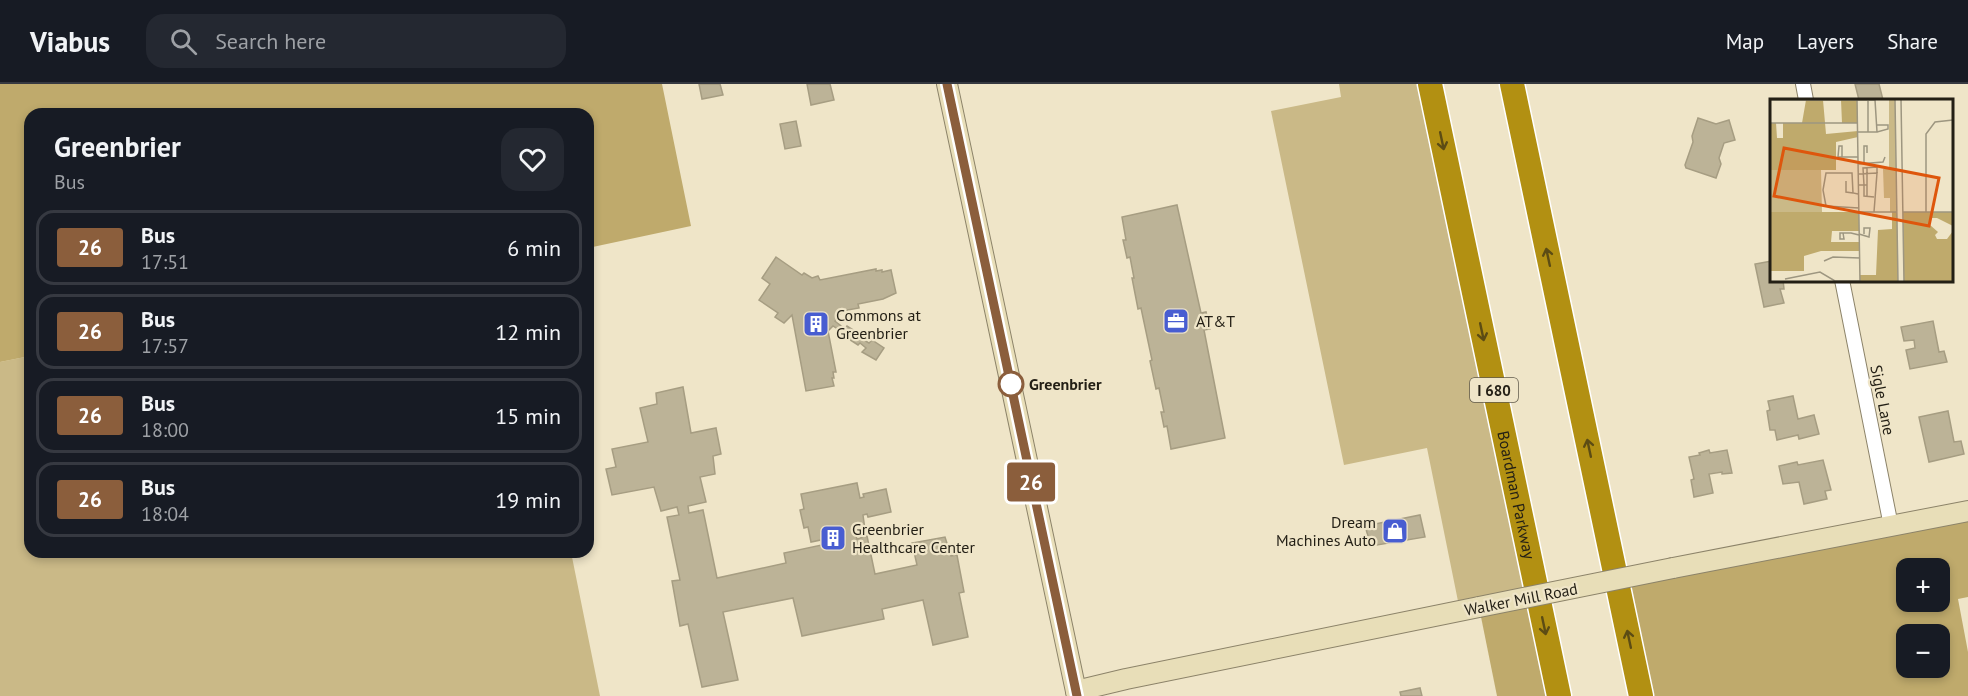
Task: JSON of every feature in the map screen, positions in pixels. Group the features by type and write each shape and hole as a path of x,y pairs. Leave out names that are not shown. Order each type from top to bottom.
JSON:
{"highway":[{"name":"Boardman Parkway","path":"1430,84 1559,696"},
{"path":"1512,84 1641,696"}],"street":[{"path":"947,84 1076,694"},
{"path":"1803,84 1806,99"},
{"name":"Sigle Lane","path":"1842,282 1891,526"},
{"name":"Walker Mill Road","path":"1076,694 1137,677 1673,568 1968,511"}],"shaded area":[{"path":"0,84 662,84 691,226 594,247 594,108 24,108 24,357 0,362"},
{"path":"1339,84 1430,84 1538,595 1460,611 1427,448 1344,465 1271,111 1341,97"},
{"path":"24,357 24,558 572,558 600,696 0,696 0,362"},
{"path":"1968,511 1968,597 1958,599 1968,652 1968,696 1641,696 1616,580"},
{"path":"1538,595 1559,696 1497,696 1479,607"}],"building":[{"path":"699,84 720,84 723,95 702,99"},
{"path":"807,84 830,84 834,100 811,105"},
{"path":"1855,84 1879,84 1883,99 1859,99"},
{"path":"1698,118 1716,124 1729,120 1735,140 1724,143 1716,178 1686,168 1685,165"},
{"path":"796,121 801,146 785,149 780,124"},
{"name":"AT&T","path":"1177,205 1201,313 1206,312 1210,329 1204,330 1225,438 1171,449 1167,426 1164,427 1161,412 1164,412 1159,388 1156,389 1141,308 1138,309 1130,257 1127,258 1123,240 1126,240 1122,217"},
{"name":"Commons at Greenbrier","path":"776,257 802,275 804,273 812,278 818,276 820,280 876,269 882,272 891,270 896,293 883,299 858,304 859,308 842,311 835,321 845,329 847,326 864,337 862,339 869,343 872,340 884,348 876,360 862,352 866,348 860,343 858,345 833,326 828,331 836,372 833,372 834,378 832,378 834,386 806,391 792,315 784,323 775,317 778,313 759,300 770,284 762,278"},
{"path":"1770,261 1770,282 1783,282 1784,289 1780,289 1784,303 1764,307 1755,264"},
{"path":"1933,321 1939,352 1944,351 1947,362 1910,369 1906,350 1915,348 1914,340 1904,341 1901,327"},
{"name":"Greenbrier Healthcare Center","path":"683,387 691,433 716,428 721,454 713,456 715,474 700,477 706,502 688,506 689,513 703,510 717,578 786,563 784,553 822,545 821,540 811,542 808,527 804,528 800,510 804,509 801,494 857,483 860,498 864,497 863,494 886,489 891,512 868,517 867,514 863,515 865,530 855,532 857,539 867,536 875,574 917,565 912,543 945,537 951,556 957,555 964,592 959,593 968,637 933,645 923,600 882,609 884,619 802,636 793,598 723,612 738,680 702,687 688,624 680,626 672,581 680,580 667,517 679,515 677,507 661,511 654,487 612,495 606,469 616,467 612,449 648,442 640,408 657,404 656,393"},
{"path":"1793,396 1798,419 1814,415 1819,434 1799,439 1798,435 1777,440 1775,430 1770,430 1768,401"},
{"path":"1948,411 1954,442 1961,441 1964,454 1929,462 1919,417"},
{"path":"1709,450 1710,453 1727,450 1732,473 1709,474 1713,493 1694,497 1691,480 1694,479 1689,457"},
{"path":"1823,460 1831,490 1825,491 1827,499 1804,504 1799,482 1783,484 1779,466"},
{"name":"Dream Machines Auto","path":"1420,515 1425,537 1371,546 1365,526"},
{"path":"1420,688 1422,696 1401,696 1400,692"}],"bus line":[{"name":"26","path":"947,84 1077,696"}],"place":[{"name":"AT&T","path":"1176,321"},
{"name":"Commons at Greenbrier","path":"816,324"},
{"name":"Greenbrier","path":"1011,384"},
{"name":"Dream Machines Auto","path":"1395,531"},
{"name":"Greenbrier Healthcare Center","path":"833,538"}]}
